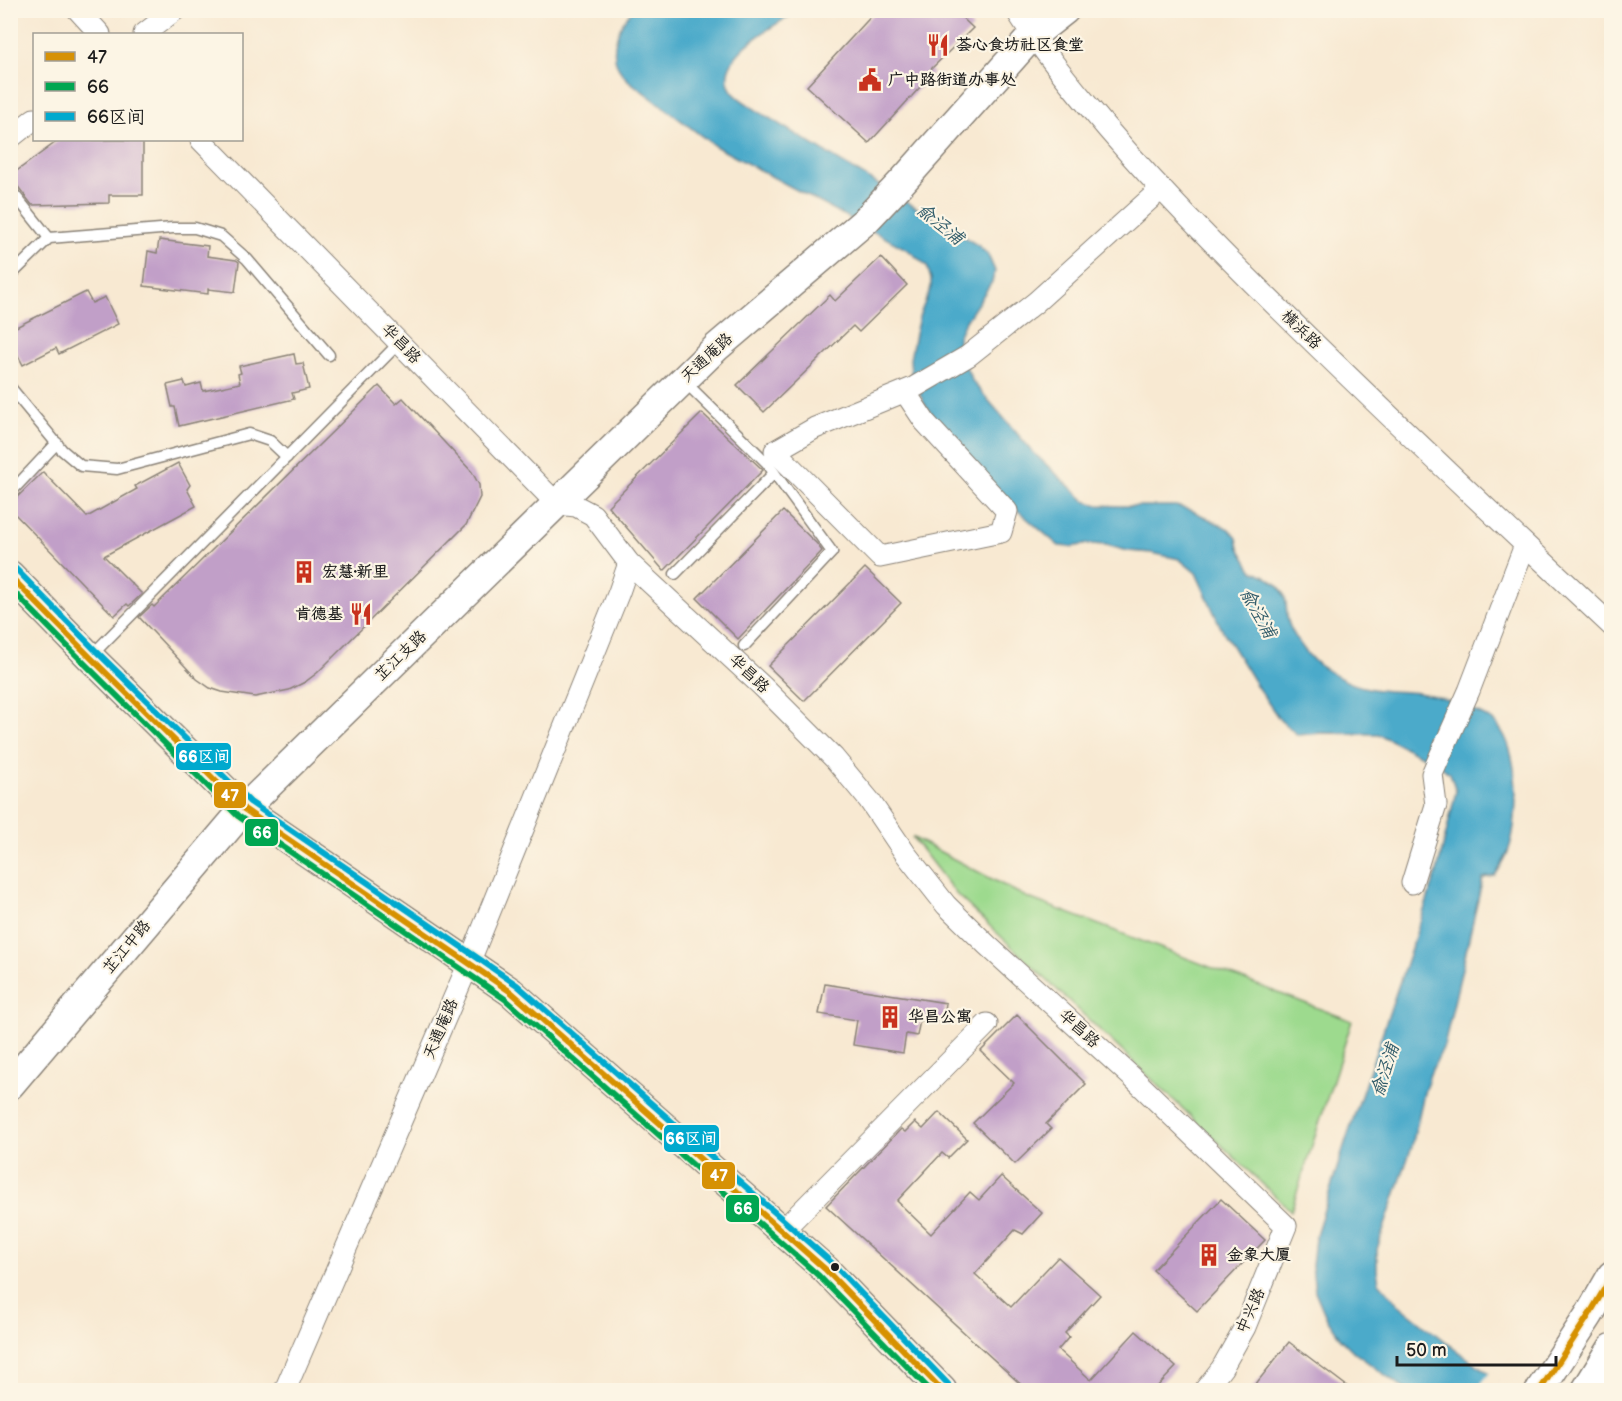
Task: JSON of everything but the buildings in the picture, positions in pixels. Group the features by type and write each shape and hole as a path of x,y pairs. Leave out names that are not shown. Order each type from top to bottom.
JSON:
{"street":[{"path":"78,10 99,33"},
{"path":"145,33 175,10"},
{"name":"横浜路","path":"1016,10 1032,36 1065,78 1125,150 1188,218 1297,326 1611,626"},
{"path":"1032,36 1065,10"},
{"name":"天通庵路","path":"557,504 717,347 865,220 1032,36"},
{"path":"10,138 33,120"},
{"name":"华昌路","path":"202,141 557,504 576,506 594,515 628,563 762,686 834,758 869,800 905,853 946,905 1133,1078 1287,1226"},
{"path":"909,390 925,422 1006,511 1001,532 880,557 775,451 815,428 909,390 968,356 1036,302 1161,189"},
{"name":"芷江支路","path":"244,809 557,504"},
{"path":"1412,883 1436,805 1432,774 1469,691 1525,545"},
{"name":"天通庵路","path":"285,1390 469,963 620,592 628,563"},
{"path":"10,575 244,809 511,992 825,1269 942,1390"},
{"name":"芷江中路","path":"10,1085 244,809"},
{"path":"782,1231 987,1024"},
{"name":"中兴路","path":"1205,1390 1222,1368 1245,1327 1287,1226"},
{"path":"1540,1390 1589,1315 1611,1275"},
{"path":"1586,1390 1611,1348"}],"lane":[{"path":"10,189 49,238"},
{"path":"10,276 49,238 195,228 221,236 247,259 329,355"},
{"path":"90,657 399,343"},
{"path":"683,380 767,464 832,552 744,646"},
{"path":"10,387 62,450 81,466 117,469 249,434 270,441 287,457"},
{"path":"10,493 57,443"},
{"path":"675,574 774,473"}],"green space":[{"path":"912,837 1026,897 1352,1021 1291,1211 957,895"}],"water":[{"name":"俞泾浦","path":"632,11 798,11 764,32 740,51 728,73 731,89 736,96 756,110 979,246 988,255 995,271 992,282 964,324 958,337 958,350 973,382 1033,452 1085,501 1098,505 1176,506 1193,511 1229,529 1237,538 1239,548 1252,570 1280,588 1286,601 1288,621 1300,644 1319,665 1330,672 1361,687 1436,696 1487,717 1503,733 1511,754 1515,776 1515,814 1511,844 1495,876 1483,878 1444,1046 1430,1074 1412,1146 1377,1249 1377,1271 1379,1282 1398,1304 1453,1348 1513,1390 1406,1390 1355,1353 1341,1339 1326,1317 1315,1291 1312,1266 1315,1238 1346,1140 1437,872 1456,791 1450,773 1428,759 1378,734 1298,735 1280,720 1258,688 1221,628 1196,573 1179,559 1106,545 1059,546 1016,509 966,459 924,403 911,374 910,359 915,334 931,287 927,266 908,250 715,146 629,81 618,67 615,58 615,44 623,22"}],"pier":[{"path":"1491,1371 1514,1388 1516,1390 1476,1390"}],"transit line":[{"name":"66区间","path":"16,569 250,802 517,985 831,1262 948,1384"},
{"name":"47","path":"10,576 244,809 511,992 825,1269 942,1390"},
{"name":"66","path":"10,588 238,816 505,999 819,1276 930,1390"},
{"name":"47","path":"1540,1390 1612,1276"}],"place":[{"name":"荟心食坊社区食堂","path":"938,45"},
{"name":"广中路街道办事处","path":"870,80"},
{"name":"宏慧·新里","path":"304,572"},
{"name":"肯德基","path":"361,614"},
{"name":"华昌公寓","path":"890,1017"},
{"name":"金象大厦","path":"1209,1255"}]}
